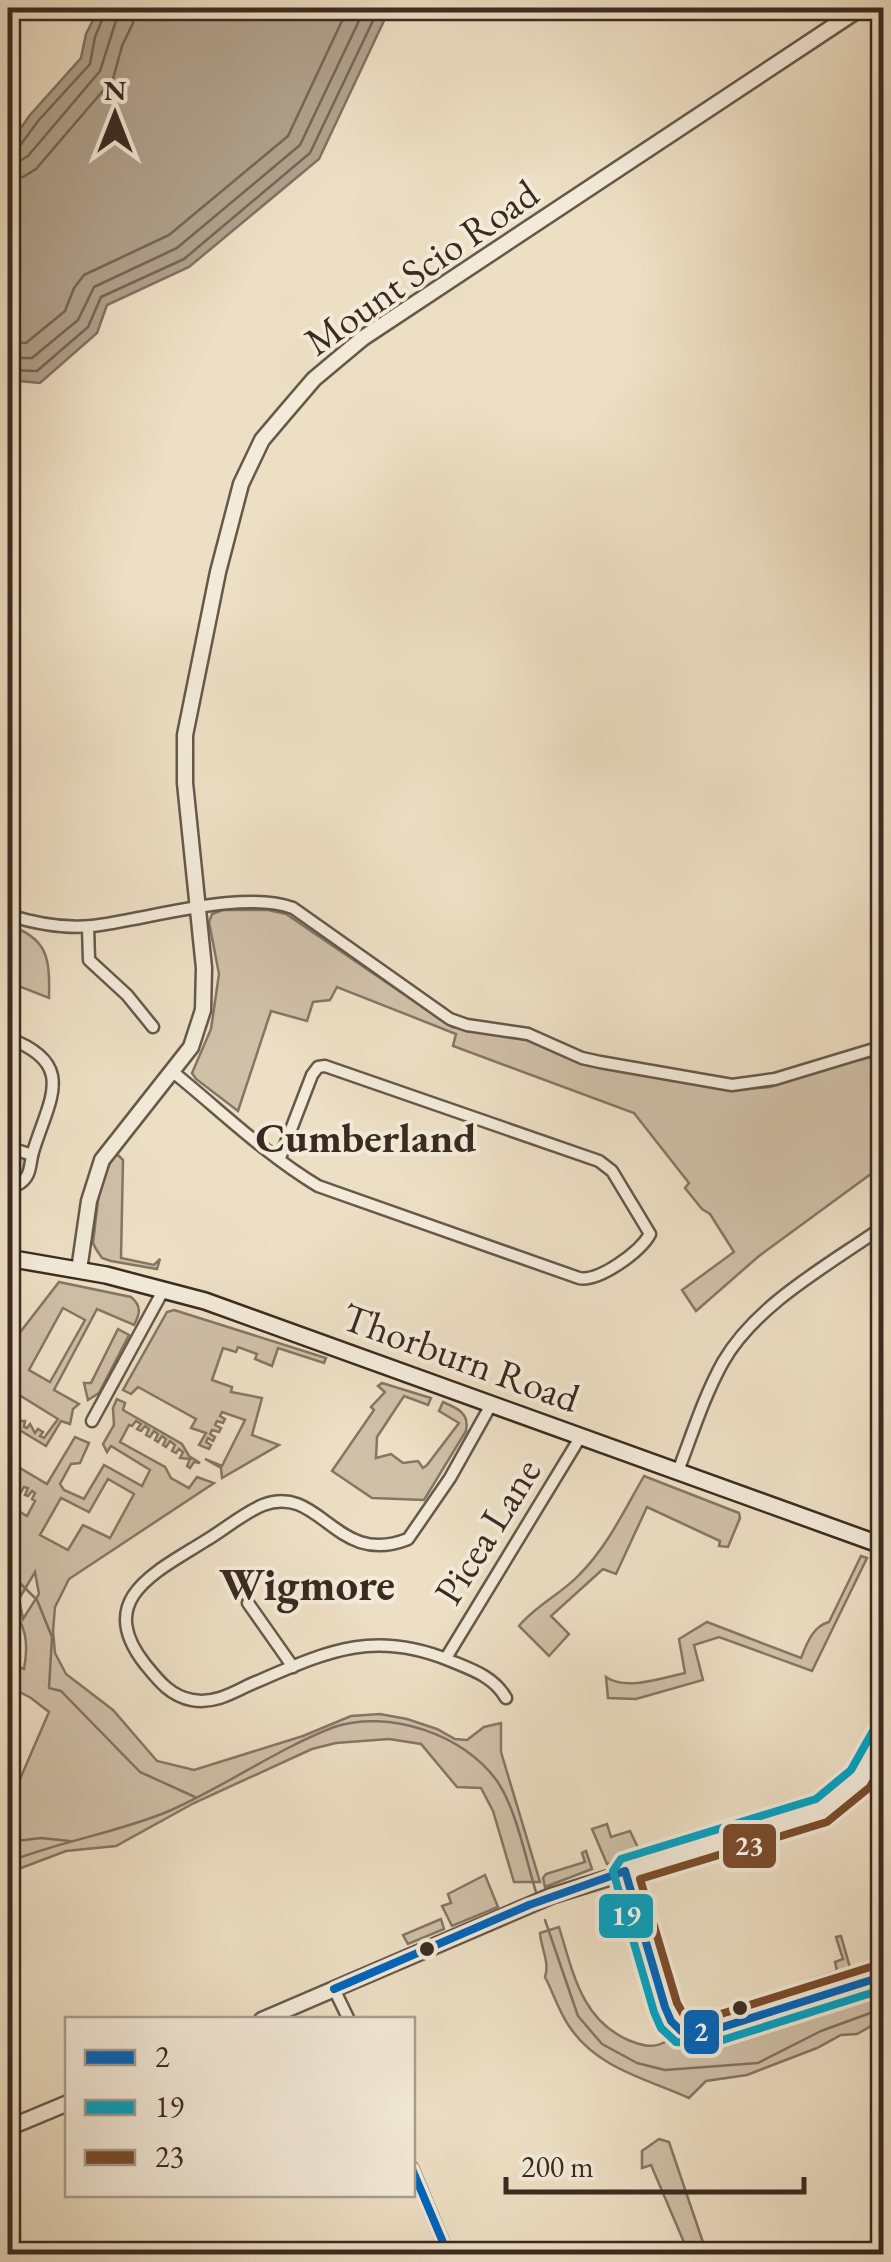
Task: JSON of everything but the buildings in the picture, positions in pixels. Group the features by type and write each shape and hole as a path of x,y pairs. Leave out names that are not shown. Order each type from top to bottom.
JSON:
{"main road":[{"name":"Thorburn Road","path":"8,1258 164,1289 273,1324 884,1546"}],"street":[{"name":"Mount Scio Road","path":"79,1270 89,1201 102,1160 191,1047 203,1010 204,968 185,783 185,734 226,535 240,484 262,440 314,380 363,338 862,8"},
{"path":"8,915 44,924 88,927 220,904 282,904 450,1019 528,1034 582,1058 732,1085 776,1079 884,1046"},
{"path":"88,927 88,960 127,995 153,1027"},
{"path":"8,1038 37,1052 50,1071 53,1084 51,1108 25,1180 17,1185 8,1184"},
{"path":"172,1072 307,1180 586,1280 598,1278 643,1244 650,1234 612,1171 599,1161 325,1066 318,1067 312,1075 280,1158"},
{"path":"8,1146 32,1155"},
{"path":"678,1471 711,1388 740,1340 783,1298 884,1226"},
{"path":"92,1421 164,1289"},
{"path":"884,1371 879,1388 884,1400"},
{"path":"492,1404 450,1478 408,1539 378,1547 362,1545 348,1540 300,1504 263,1506 141,1582 127,1608 127,1636 162,1685 191,1700 218,1699 326,1652 372,1643 402,1645 446,1658 484,1675 506,1698"},
{"name":"Picea Lane","path":"446,1658 581,1436"},
{"path":"248,1603 292,1666"},
{"path":"269,2017 550,1896 813,1814 854,1786 884,1737"},
{"path":"334,1988 348,2017"},
{"path":"8,2128 65,2103"},
{"path":"415,2175 448,2254"}],"shaded area":[{"path":"223,910 286,914 452,1027 528,1040 582,1064 736,1090 770,1087 843,1063 883,1055 883,1083 876,1089 883,1098 883,1165 759,1256 696,1311 682,1290 734,1252 710,1214 685,1188 689,1183 634,1113 453,1046 456,1034 337,987 330,1000 313,1002 307,1021 271,1011 238,1111 196,1079 192,1073 211,1029 219,974 209,922 212,914"},
{"path":"8,925 31,936 44,951 49,998 8,982"},
{"path":"8,1147 32,1155 29,1173 8,1185"},
{"path":"118,1155 123,1160 121,1258 154,1265 160,1259 157,1269 102,1258 93,1243 99,1191 112,1157"},
{"path":"59,1282 131,1297 138,1307 134,1325 97,1309 54,1390 79,1404 73,1409 70,1424 61,1421 46,1446 8,1423 8,1408 11,1415 16,1413 15,1421 25,1421 24,1427 30,1424 35,1433 38,1429 43,1432 40,1436 44,1438 58,1419 8,1388 8,1348","holes":["63,1308 85,1320 50,1382 29,1370"]},
{"path":"174,1310 326,1358 324,1363 278,1348 272,1366 255,1359 257,1354 238,1347 236,1352 223,1348 212,1380 232,1387 231,1392 262,1398 252,1435 279,1445 222,1478 221,1468 205,1459 222,1466 245,1420 222,1412 223,1423 217,1421 215,1425 221,1428 219,1432 212,1430 213,1441 208,1438 206,1442 211,1445 209,1449 199,1445 206,1433 191,1428 196,1419 138,1387 131,1394 123,1390 167,1312"},
{"path":"118,1329 129,1335 99,1393 88,1400 84,1383 91,1383"},
{"path":"382,1383 431,1398 428,1405 404,1396 377,1437 376,1458 391,1454 403,1463 418,1461 423,1468 459,1423 439,1411 443,1402 457,1409 466,1420 466,1431 424,1500 372,1498 332,1471 374,1410 371,1407 385,1392 378,1386"},
{"path":"117,1399 125,1403 123,1410 182,1444 189,1456 200,1463 194,1462 190,1468 190,1459 180,1458 183,1452 172,1451 175,1445 170,1441 166,1447 163,1445 166,1439 162,1436 158,1442 155,1440 158,1434 154,1431 150,1437 146,1435 149,1429 137,1429 141,1424 136,1421 129,1425 120,1442 165,1467 171,1478 189,1488 197,1477 214,1483 69,1579 55,1607 53,1631 55,1653 66,1674 113,1710 157,1761 194,1770 303,1736 351,1716 380,1714 407,1719 455,1739 467,1740 484,1727 501,1723 501,1752 540,1882 514,1882 493,1811 481,1788 457,1787 421,1744 389,1739 312,1749 194,1803 116,1846 66,1851 8,1873 8,1790 17,1786 49,1712 12,1688 15,1681 8,1678 8,1663 24,1669 26,1650 22,1626 8,1604 8,1505 27,1516 35,1493 25,1495 28,1488 21,1492 17,1489 20,1483 9,1484 12,1479 8,1477 8,1461 47,1484 75,1437 89,1443 80,1463 71,1464 60,1484 64,1490 84,1499 104,1465 142,1486 150,1470 111,1446 107,1452 103,1444 114,1425","holes":["108,1479 134,1494 110,1538 83,1525 68,1550 40,1535 61,1498 89,1512","35,1572 39,1594 23,1619 19,1599"]},
{"path":"644,1476 739,1513 728,1547 719,1546 720,1541 647,1507 616,1574 603,1569 551,1616 569,1634 549,1656 519,1626 589,1564"},
{"path":"861,1556 867,1558 812,1671 719,1637 694,1645 703,1680 636,1699 608,1698 606,1677 634,1683 685,1673 679,1639 707,1622 801,1658 815,1631 829,1622"},
{"path":"607,1824 611,1837 630,1831 641,1854 607,1864 592,1829"},
{"path":"586,1851 592,1869 545,1887 546,1874 585,1862 582,1853"},
{"path":"485,1875 498,1907 452,1926 442,1906 451,1903 448,1894"},
{"path":"441,1919 444,1929 408,1944 403,1935"},
{"path":"559,1927 589,2007 612,2031 638,2044 662,2044 667,2041 664,2031 680,2043 695,2044 697,2048 787,2023 878,1990 883,1992 883,2025 841,2035 747,2075 706,2081 689,2098 608,2062 569,2026 545,1977 540,1933"},
{"path":"841,1936 851,1971 846,1969 841,1976 817,1983 812,1979 837,1971 835,1962 843,1959 836,1937"},
{"path":"730,2005 728,2014 711,2021 681,2021"},
{"path":"659,2139 669,2142 707,2254 689,2254 651,2165 642,2168 642,2151"}],"water":[{"path":"99,8 390,8 319,159 189,267 107,305 97,333 40,383 8,380 8,146 81,58 86,34"}],"waterway":[{"path":"8,1571 37,1600 52,1637 49,1688 61,1691 140,1772 195,1797"},
{"path":"8,1862 169,1811 334,1727 378,1721 401,1724 445,1739 483,1764 510,1805 536,1892"},
{"path":"8,1842 41,1838 70,1841"},
{"path":"545,1920 578,2016 602,2044 637,2063 665,2070 758,2063 821,2031 884,2008"}],"transit line":[{"name":"19","path":"873,1731 851,1770 816,1799 621,1859 613,1871 654,2012 661,2028 676,2042 710,2044 884,1989"},
{"name":"23","path":"880,1964 705,2019 686,2019 677,2003 640,1879 827,1822 870,1787 884,1763"},
{"name":"2","path":"625,1871 665,2007 681,2031 707,2032 884,1976"},
{"name":"2","path":"334,1989 529,1905 625,1871"},
{"name":"2","path":"415,2176 448,2254"}],"district":[{"name":"Cumberland","path":"366,1137"},
{"name":"Wigmore","path":"307,1584"}]}
